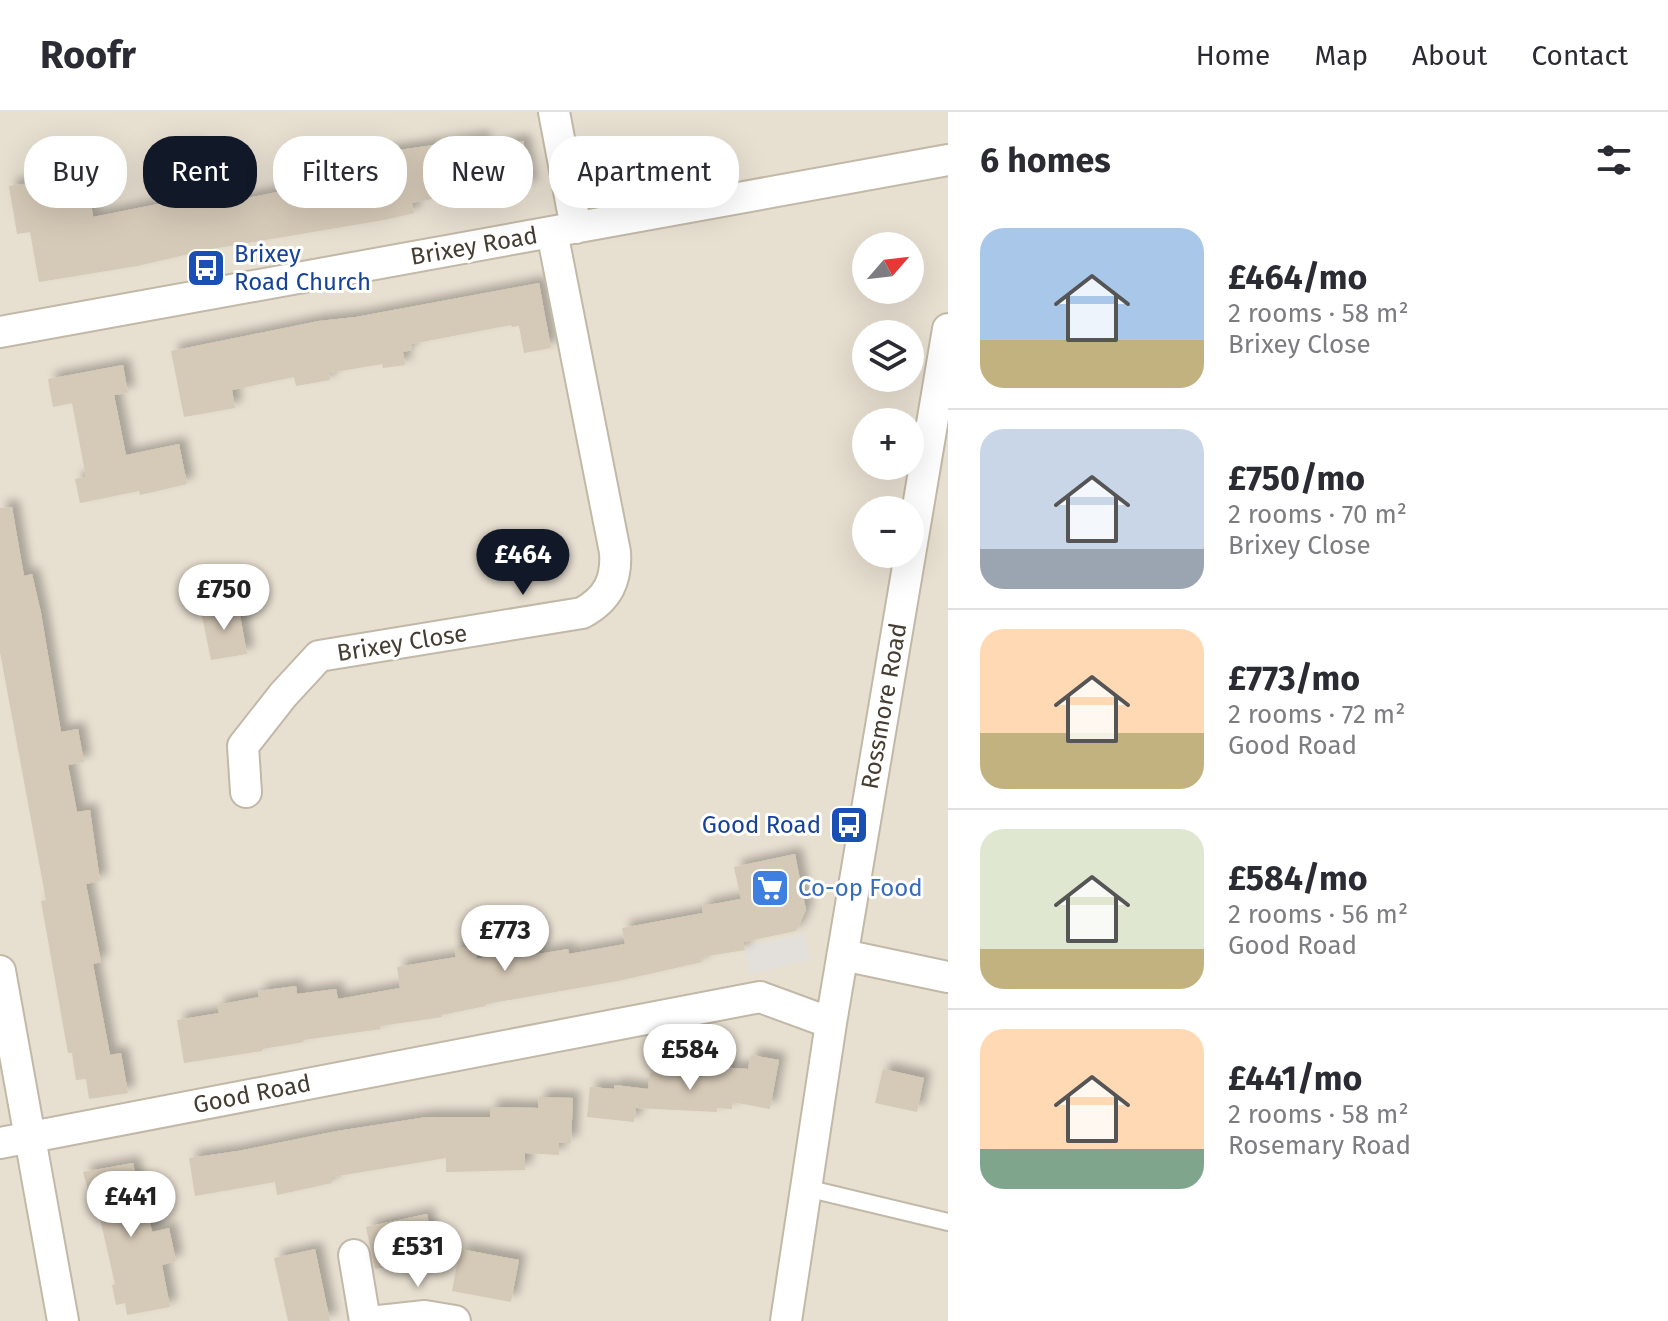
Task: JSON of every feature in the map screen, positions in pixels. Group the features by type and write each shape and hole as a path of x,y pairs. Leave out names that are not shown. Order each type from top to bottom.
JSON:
{"street":[{"name":"Brixey Close","path":"246,792 243,746 319,656 582,613 606,595 613,582 615,552 564,230 554,112"},
{"name":"Brixey Road","path":"0,332 948,160"},
{"name":"Rossmore Road","path":"786,1321 831,1023 948,329"},
{"path":"843,955 948,977"},
{"path":"0,971 63,1321"},
{"name":"Good Road","path":"0,1143 760,997 831,1023"},
{"path":"354,1255 365,1321"},
{"path":"379,1321 425,1316 455,1321"}],"lane":[{"path":"806,1188 948,1222"}],"shaded area":[{"path":"0,112 948,112 948,1321 0,1321"},
{"path":"804,934 810,960 750,974 744,947"}],"building":[{"path":"423,147 423,201 412,203 414,213 39,282 30,232 17,234 9,186 24,184 24,208 92,208 93,217 143,207 257,208 257,196 273,193 273,208 407,208 407,149"},
{"path":"539,283 551,348 524,353 519,326 511,325 411,344 412,350 403,352 405,365 383,368 382,364 329,373 330,380 296,386 294,377 232,390 235,408 184,417 171,351 319,321"},
{"path":"123,365 128,393 114,395 126,455 179,444 187,484 140,495 139,491 80,503 75,479 86,477 72,403 53,407 48,379"},
{"path":"12,507 24,576 32,574 41,613 61,732 78,729 84,762 68,765 77,812 90,810 100,881 86,884 101,962 93,964 110,1055 121,1053 128,1093 89,1099 86,1079 76,1080 72,1053 68,1053 41,901 46,900 0,652 0,508"},
{"path":"238,604 247,654 211,660 201,611"},
{"path":"795,854 806,910 796,931 743,942 745,950 701,957 702,962 618,981 486,1004 442,1017 184,1063 177,1020 219,1013 217,1005 259,997 258,991 296,986 297,994 336,989 338,999 400,988 397,967 456,957 454,949 475,946 477,959 512,952 514,958 568,949 569,954 625,944 622,928 703,913 702,906 741,899 734,867"},
{"path":"751,1055 779,1060 770,1109 732,1102 732,1109 717,1108 717,1112 636,1108 634,1122 587,1117 590,1087 614,1089 614,1085 648,1089 650,1073 702,1077 702,1066 748,1069"},
{"path":"883,1069 924,1078 917,1112 875,1103"},
{"path":"539,1097 573,1098 571,1143 559,1143 559,1155 525,1153 525,1170 446,1172 446,1158 332,1177 332,1183 277,1195 275,1182 195,1196 189,1158 427,1117 490,1117 490,1107 538,1108"},
{"path":"133,1163 140,1194 144,1193 152,1232 169,1228 176,1261 162,1265 170,1307 127,1315 125,1303 116,1305 112,1285 115,1284 99,1214 95,1215 83,1172"},
{"path":"427,1214 436,1256 375,1269 366,1227"},
{"path":"315,1249 330,1321 288,1321 274,1258"},
{"path":"460,1249 519,1260 511,1302 452,1291"}],"place":[{"name":"Brixey Road Church","path":"206,268"},
{"name":"Good Road","path":"849,825"},
{"name":"Co-op Food","path":"770,888"}]}
